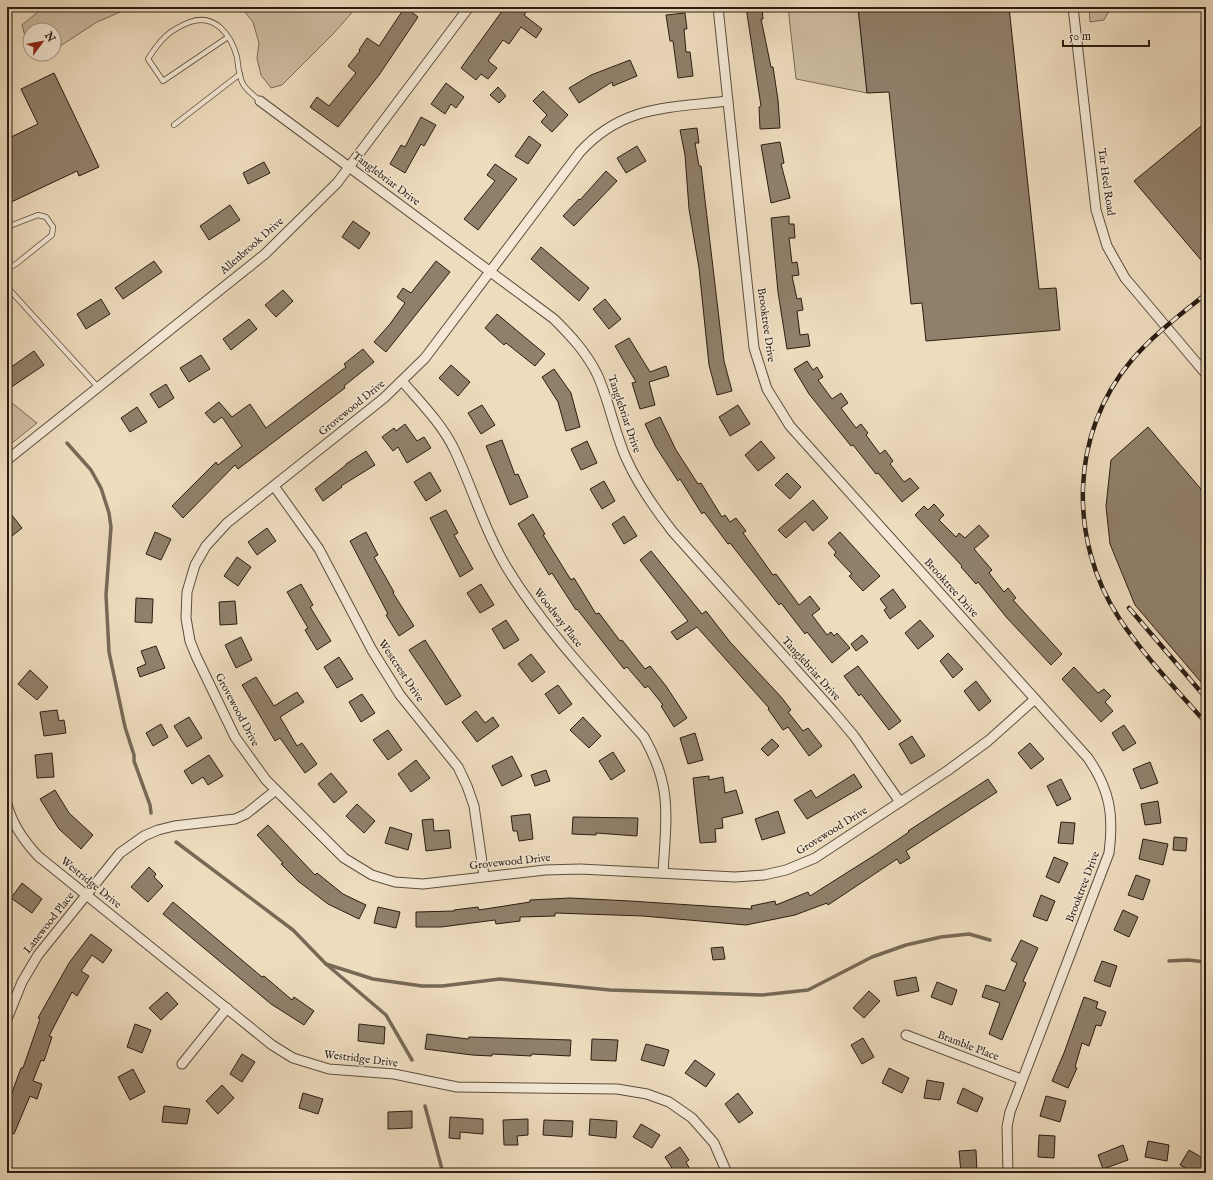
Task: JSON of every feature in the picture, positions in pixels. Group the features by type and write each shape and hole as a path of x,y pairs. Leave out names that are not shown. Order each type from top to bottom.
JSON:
{"street":[{"name":"Allenbrook Drive","path":"7,460 56,422 97,386 265,254 325,196 349,167 469,7"},
{"name":"Brooktree Drive","path":"718,7 754,348 767,389 790,426 1088,758 1098,773 1110,804 1112,829 1109,853 1021,1079 1010,1112 1007,1127 1008,1173"},
{"name":"Tar Heel Road","path":"1073,7 1096,210 1103,234 1118,268 1133,290 1206,374"},
{"name":"Tanglebriar Drive","path":"260,101 554,319 571,335 585,353 597,375 626,457 639,485 655,509 673,532 854,736 900,802"},
{"name":"Grovewood Drive","path":"728,101 649,110 627,117 602,131 580,152 439,341 402,381 227,523 206,546 195,565 187,592 185,606 190,641 226,719 248,757 276,790 344,858 372,875 395,882 418,884 545,870 580,869 751,876 786,870 815,858 900,802 988,741 1035,699"},
{"name":"Woodway Place","path":"402,381 437,421 449,440 494,543 524,595 548,628 644,737 656,758 666,796 663,873"},
{"name":"Westcrest Drive","path":"274,486 319,549 372,650 400,695 458,767 474,806 484,876"},
{"name":"Lanewood Place","path":"7,1019 22,982 38,955 120,853 144,836 174,826 236,820 276,790"},
{"name":"Westridge Drive","path":"7,804 19,833 26,844 283,1052 312,1065 329,1069 394,1074 457,1087 617,1090 648,1094 669,1102 692,1118 714,1143 727,1173"},
{"path":"182,1064 227,1008"},
{"name":"Bramble Place","path":"906,1035 1021,1079"}],"lane":[{"path":"228,36 163,81 148,59 160,40 179,26 198,19 213,21 228,36 236,55 242,84 260,101"},
{"path":"174,125 240,74"},
{"path":"7,227 38,215 46,217 53,227 52,235 16,264 7,269"},
{"path":"7,287 97,386"}],"shaded area":[{"path":"44,7 132,7 97,22 62,45 62,22 26,22"},
{"path":"241,7 357,7 333,34 282,85 271,88 261,75 257,58 259,43 253,22"},
{"path":"788,7 858,7 867,93 796,79"},
{"path":"1089,7 1111,7 1104,20 1090,22"},
{"path":"7,399 37,423 7,447"}],"building":[{"path":"405,7 418,17 379,75 338,127 310,107 317,97 329,106 356,73 348,66 360,51 359,50 367,38 379,46"},
{"path":"505,7 530,7 524,15 542,29 536,38 521,27 509,44 503,40 488,61 497,68 488,79 481,74 476,80 461,68"},
{"path":"746,7 762,7 763,19 761,19 771,67 773,67 778,100 780,128 760,129 759,107 761,106"},
{"path":"858,7 1009,7 1039,289 1056,288 1060,330 926,341 922,303 911,304 889,92 867,93"},
{"path":"685,13 687,29 684,29 686,52 690,52 693,76 678,78 673,41 670,41 666,15"},
{"path":"630,60 637,76 613,86 612,82 579,103 569,88 591,75"},
{"path":"54,73 99,167 79,176 77,171 7,204 7,139 38,124 21,89"},
{"path":"446,83 464,97 456,108 451,104 445,114 431,104"},
{"path":"498,87 506,96 499,103 490,95"},
{"path":"543,91 568,115 552,132 541,122 547,115 533,101"},
{"path":"421,117 436,125 424,146 421,144 405,173 390,164 401,145 405,147"},
{"path":"1206,122 1206,256 1201,260 1134,181"},
{"path":"697,128 699,143 695,143 699,166 701,166 724,361 732,391 717,395 709,365 699,268 689,209 685,155 680,130"},
{"path":"529,136 541,145 528,164 515,156"},
{"path":"780,142 784,163 781,164 790,198 771,203 761,145"},
{"path":"637,146 646,161 626,173 617,158"},
{"path":"264,162 270,173 248,184 243,173"},
{"path":"495,164 517,179 478,230 464,219 495,181 487,175"},
{"path":"606,171 617,181 574,226 563,216 579,199 580,200"},
{"path":"230,205 240,220 209,240 200,226"},
{"path":"789,216 789,224 794,224 795,238 789,238 792,263 797,262 799,275 792,276 797,299 801,298 803,310 797,311 800,335 808,334 810,346 787,349 778,292 771,218"},
{"path":"353,221 370,233 359,249 342,237"},
{"path":"541,247 589,288 579,301 531,259"},
{"path":"154,261 162,272 123,299 115,288"},
{"path":"436,261 450,272 386,352 374,342 390,324 405,303 397,297 403,288 411,293"},
{"path":"283,290 293,301 276,317 265,305"},
{"path":"101,299 110,314 86,329 77,314"},
{"path":"605,299 621,319 609,329 593,309"},
{"path":"497,314 545,354 535,366 506,343 504,345 485,328"},
{"path":"249,319 257,329 231,350 223,339"},
{"path":"629,338 650,372 666,366 669,376 649,382 655,405 640,409 632,383 636,382 615,346"},
{"path":"363,349 374,362 344,386 345,388 238,469 235,465 183,518 172,506 216,462 218,465 242,446 222,417 214,423 205,413 219,402 232,417 250,404 266,428 346,367 344,364"},
{"path":"34,351 44,365 10,388 7,383 7,370"},
{"path":"201,355 210,369 189,382 180,368"},
{"path":"807,361 813,370 817,367 823,377 818,380 832,399 841,393 848,403 841,408 856,428 861,424 868,433 866,435 880,454 885,450 893,461 890,464 904,482 910,478 919,488 902,502 878,473 876,474 853,445 851,446 809,394 794,369"},
{"path":"451,365 470,382 458,396 439,378"},
{"path":"554,369 571,393 580,427 566,431 558,402 542,377"},
{"path":"166,384 174,398 159,408 150,394"},
{"path":"482,405 495,425 481,434 468,413"},
{"path":"738,405 750,424 730,436 719,417"},
{"path":"137,407 147,422 130,432 121,418"},
{"path":"660,417 676,450 698,484 701,483 722,517 725,515 730,522 736,518 746,531 743,533 773,575 776,574 799,605 810,596 820,609 812,615 827,635 831,632 834,636 837,633 850,648 832,663 807,632 805,634 781,603 779,605 730,543 728,544 704,512 702,514 680,479 678,481 656,447 645,424"},
{"path":"405,424 417,441 424,437 431,448 407,463 398,447 393,451 382,437 394,428 396,431"},
{"path":"1148,427 1206,495 1206,688 1135,605 1110,544 1106,506 1111,460"},
{"path":"502,440 515,475 518,474 528,497 510,505 486,446"},
{"path":"587,441 597,463 581,470 571,449"},
{"path":"761,441 775,458 758,471 745,455"},
{"path":"366,451 375,465 341,486 342,487 323,501 315,489 346,464"},
{"path":"430,472 441,491 426,501 414,482"},
{"path":"787,473 801,487 790,499 775,485"},
{"path":"604,481 615,501 602,509 590,489"},
{"path":"813,500 828,518 813,531 805,521 786,538 778,530"},
{"path":"934,504 944,515 939,520 956,537 959,533 965,538 979,525 989,536 974,549 992,570 989,573 1004,592 1008,588 1016,598 1013,600 1062,654 1051,665 1007,618 978,582 976,584 961,567 962,566 915,515 924,506 928,510"},
{"path":"7,509 22,528 7,540"},
{"path":"446,510 458,533 454,535 473,569 460,577 430,518"},
{"path":"533,514 545,534 543,535 571,580 574,578 596,614 599,613 620,641 622,640 645,669 650,666 666,686 687,718 674,727 661,706 663,705 648,686 645,688 627,667 624,669 577,609 576,610 552,573 549,575 518,524"},
{"path":"624,516 637,536 624,544 612,524"},
{"path":"267,528 276,541 257,555 248,542"},
{"path":"155,532 171,539 161,560 146,554"},
{"path":"366,532 378,555 374,557 394,592 393,593 414,626 399,636 386,615 388,614 350,541"},
{"path":"840,532 880,576 863,591 849,576 852,574 834,555 836,552 828,543"},
{"path":"651,551 702,614 706,611 730,642 782,698 791,710 788,712 803,731 808,728 822,746 809,756 788,727 783,730 768,709 769,708 697,627 677,640 671,632 688,621 640,560"},
{"path":"237,557 251,567 238,586 224,576"},
{"path":"301,584 313,605 310,607 331,641 317,650 305,630 308,628 287,592"},
{"path":"481,584 494,605 480,613 467,593"},
{"path":"893,589 906,607 890,619 884,610 887,608 880,599"},
{"path":"136,598 153,599 152,623 135,622"},
{"path":"235,601 237,624 220,625 219,602"},
{"path":"506,620 519,640 504,649 492,629"},
{"path":"920,620 934,636 918,649 905,633"},
{"path":"862,635 868,642 856,651 851,644"},
{"path":"241,637 252,660 236,668 225,645"},
{"path":"425,640 461,696 446,705 409,650"},
{"path":"156,646 165,668 140,677 137,668 146,664 141,651"},
{"path":"948,653 963,669 953,678 940,661"},
{"path":"531,654 545,672 532,682 518,664"},
{"path":"339,657 353,679 337,688 324,667"},
{"path":"858,666 901,721 889,730 861,694 859,696 844,676"},
{"path":"1074,667 1098,693 1104,689 1111,696 1105,702 1113,711 1101,722 1062,679"},
{"path":"30,670 48,687 37,700 18,684"},
{"path":"256,677 274,706 297,692 304,702 280,717 297,746 302,743 317,764 305,773 280,738 275,741 242,685"},
{"path":"976,681 991,701 979,711 964,691"},
{"path":"558,685 572,704 559,714 545,694"},
{"path":"362,694 375,713 361,722 349,702"},
{"path":"57,710 59,721 64,720 66,733 44,736 40,712"},
{"path":"476,711 485,723 493,717 499,726 477,742 462,722"},
{"path":"189,717 202,738 187,747 174,726"},
{"path":"583,717 601,736 589,748 570,730"},
{"path":"161,724 168,737 153,746 146,733"},
{"path":"1124,725 1136,743 1123,751 1112,733"},
{"path":"388,730 402,750 388,760 373,740"},
{"path":"695,733 703,760 688,764 680,738"},
{"path":"912,736 925,756 911,764 899,744"},
{"path":"772,739 779,746 768,756 761,749"},
{"path":"1030,743 1044,759 1031,769 1018,753"},
{"path":"613,752 625,771 611,780 599,761"},
{"path":"52,753 54,777 37,778 35,755"},
{"path":"209,755 223,776 208,785 203,777 192,784 184,771"},
{"path":"512,756 522,776 502,786 492,766"},
{"path":"416,760 430,778 411,792 398,774"},
{"path":"1150,762 1158,783 1141,789 1133,769"},
{"path":"546,770 550,781 535,786 531,775"},
{"path":"331,773 347,792 334,803 318,784"},
{"path":"854,774 862,787 807,819 794,800 811,790 816,798"},
{"path":"709,776 709,780 723,777 725,793 736,790 743,813 722,818 723,828 715,829 716,842 700,843 693,778"},
{"path":"988,779 997,792 906,851 910,858 900,864 897,859 828,905 827,903 795,915 746,925 643,916 555,913 555,916 520,917 520,921 496,924 495,920 441,927 416,927 416,912 454,911 478,907 479,910 530,902 530,900 570,898 752,909 751,906 775,901 776,905 808,892 810,896 878,853 909,832 908,831"},
{"path":"1061,779 1071,799 1057,806 1047,786"},
{"path":"55,790 69,813 93,835 81,849 59,829 40,799"},
{"path":"1158,801 1161,823 1145,825 1141,804"},
{"path":"357,804 375,821 364,833 346,816"},
{"path":"778,811 785,833 762,840 755,819"},
{"path":"530,814 533,839 519,841 517,831 513,831 511,816"},
{"path":"573,817 638,818 637,836 596,833 596,835 572,834"},
{"path":"433,819 434,831 449,830 451,848 426,851 422,820"},
{"path":"1061,822 1075,823 1073,844 1058,843"},
{"path":"268,825 315,875 317,873 343,894 366,905 359,919 328,904 298,881 281,864 283,863 257,835"},
{"path":"390,827 412,834 408,850 385,843"},
{"path":"1174,837 1187,838 1186,851 1173,850"},
{"path":"1143,839 1168,844 1163,865 1139,859"},
{"path":"1054,857 1068,863 1059,883 1046,877"},
{"path":"149,867 156,874 154,877 163,886 148,902 131,887"},
{"path":"1136,875 1150,880 1143,900 1128,895"},
{"path":"22,883 42,899 32,913 11,898"},
{"path":"1041,895 1055,901 1047,921 1033,916"},
{"path":"173,902 262,977 264,976 292,1000 294,997 314,1011 304,1025 271,1004 163,914"},
{"path":"378,907 400,912 396,928 374,923"},
{"path":"1123,910 1138,917 1129,937 1114,930"},
{"path":"91,934 112,950 103,963 92,955 81,971 89,976 77,996 72,992 49,1036 52,1037 44,1061 41,1060 33,1081 42,1084 37,1099 30,1096 14,1134 7,1131 7,1106 21,1068 23,1068 40,1019 38,1018 69,963"},
{"path":"1021,940 1038,948 1023,981 1026,983 1002,1040 989,1034 1000,1003 982,997 986,985 1005,991 1017,963 1011,960"},
{"path":"723,947 725,959 713,960 711,948"},
{"path":"1102,961 1117,966 1110,987 1094,981"},
{"path":"916,977 919,991 897,996 894,981"},
{"path":"937,982 957,990 952,1005 931,997"},
{"path":"869,991 880,1001 864,1018 853,1008"},
{"path":"167,992 178,1004 161,1020 149,1008"},
{"path":"1084,997 1098,1002 1096,1008 1106,1012 1101,1026 1096,1025 1089,1046 1082,1043 1075,1067 1077,1068 1068,1088 1052,1081 1064,1053"},
{"path":"135,1024 151,1030 142,1053 127,1047"},
{"path":"359,1024 385,1027 384,1044 358,1041"},
{"path":"427,1034 468,1039 469,1037 571,1040 570,1056 492,1054 492,1056 425,1049"},
{"path":"863,1038 874,1057 862,1064 851,1045"},
{"path":"592,1039 618,1040 616,1061 591,1060"},
{"path":"646,1044 669,1050 664,1066 641,1060"},
{"path":"242,1054 255,1062 242,1082 230,1074"},
{"path":"695,1060 715,1074 706,1087 685,1073"},
{"path":"889,1068 909,1078 902,1093 882,1083"},
{"path":"133,1069 145,1092 130,1100 118,1077"},
{"path":"927,1080 944,1083 940,1100 924,1098"},
{"path":"222,1085 234,1098 218,1114 206,1101"},
{"path":"963,1088 983,1098 977,1112 957,1103"},
{"path":"303,1093 323,1099 318,1114 299,1108"},
{"path":"738,1093 753,1113 739,1123 725,1104"},
{"path":"1046,1096 1066,1101 1060,1122 1040,1116"},
{"path":"164,1106 190,1109 187,1124 162,1122"},
{"path":"412,1111 412,1128 388,1129 388,1112"},
{"path":"450,1117 483,1119 483,1134 460,1132 460,1139 449,1138"},
{"path":"528,1119 528,1135 517,1136 518,1145 504,1145 503,1120"},
{"path":"590,1119 617,1121 616,1138 589,1135"},
{"path":"544,1120 573,1121 572,1137 543,1135"},
{"path":"641,1124 660,1135 652,1148 633,1137"},
{"path":"1039,1135 1055,1136 1054,1158 1038,1157"},
{"path":"1148,1141 1169,1145 1167,1161 1145,1157"},
{"path":"1123,1145 1128,1160 1103,1169 1098,1155"},
{"path":"680,1147 689,1160 686,1162 692,1173 675,1173 665,1157"},
{"path":"976,1150 977,1172 961,1173 959,1151"},
{"path":"1189,1150 1206,1160 1206,1169 1204,1173 1194,1173 1180,1165"}],"waterway":[{"path":"67,443 91,470 101,488 109,513 111,527 106,595 109,652 125,727 134,755 134,761 150,805 151,813"},
{"path":"176,842 293,930 326,964 386,1015 412,1060"},
{"path":"326,964 373,979 422,986 442,986 500,979 610,990 762,995 808,990 872,957 906,945 941,937 969,934 990,940"},
{"path":"1169,961 1188,960 1206,962"},
{"path":"425,1106 443,1173"}],"railway":[{"path":"1206,294 1167,326 1139,352 1111,390 1096,421 1087,453 1083,487 1084,521 1091,555 1102,588 1119,618 1139,646 1206,723"},
{"path":"1129,608 1206,698"}]}
